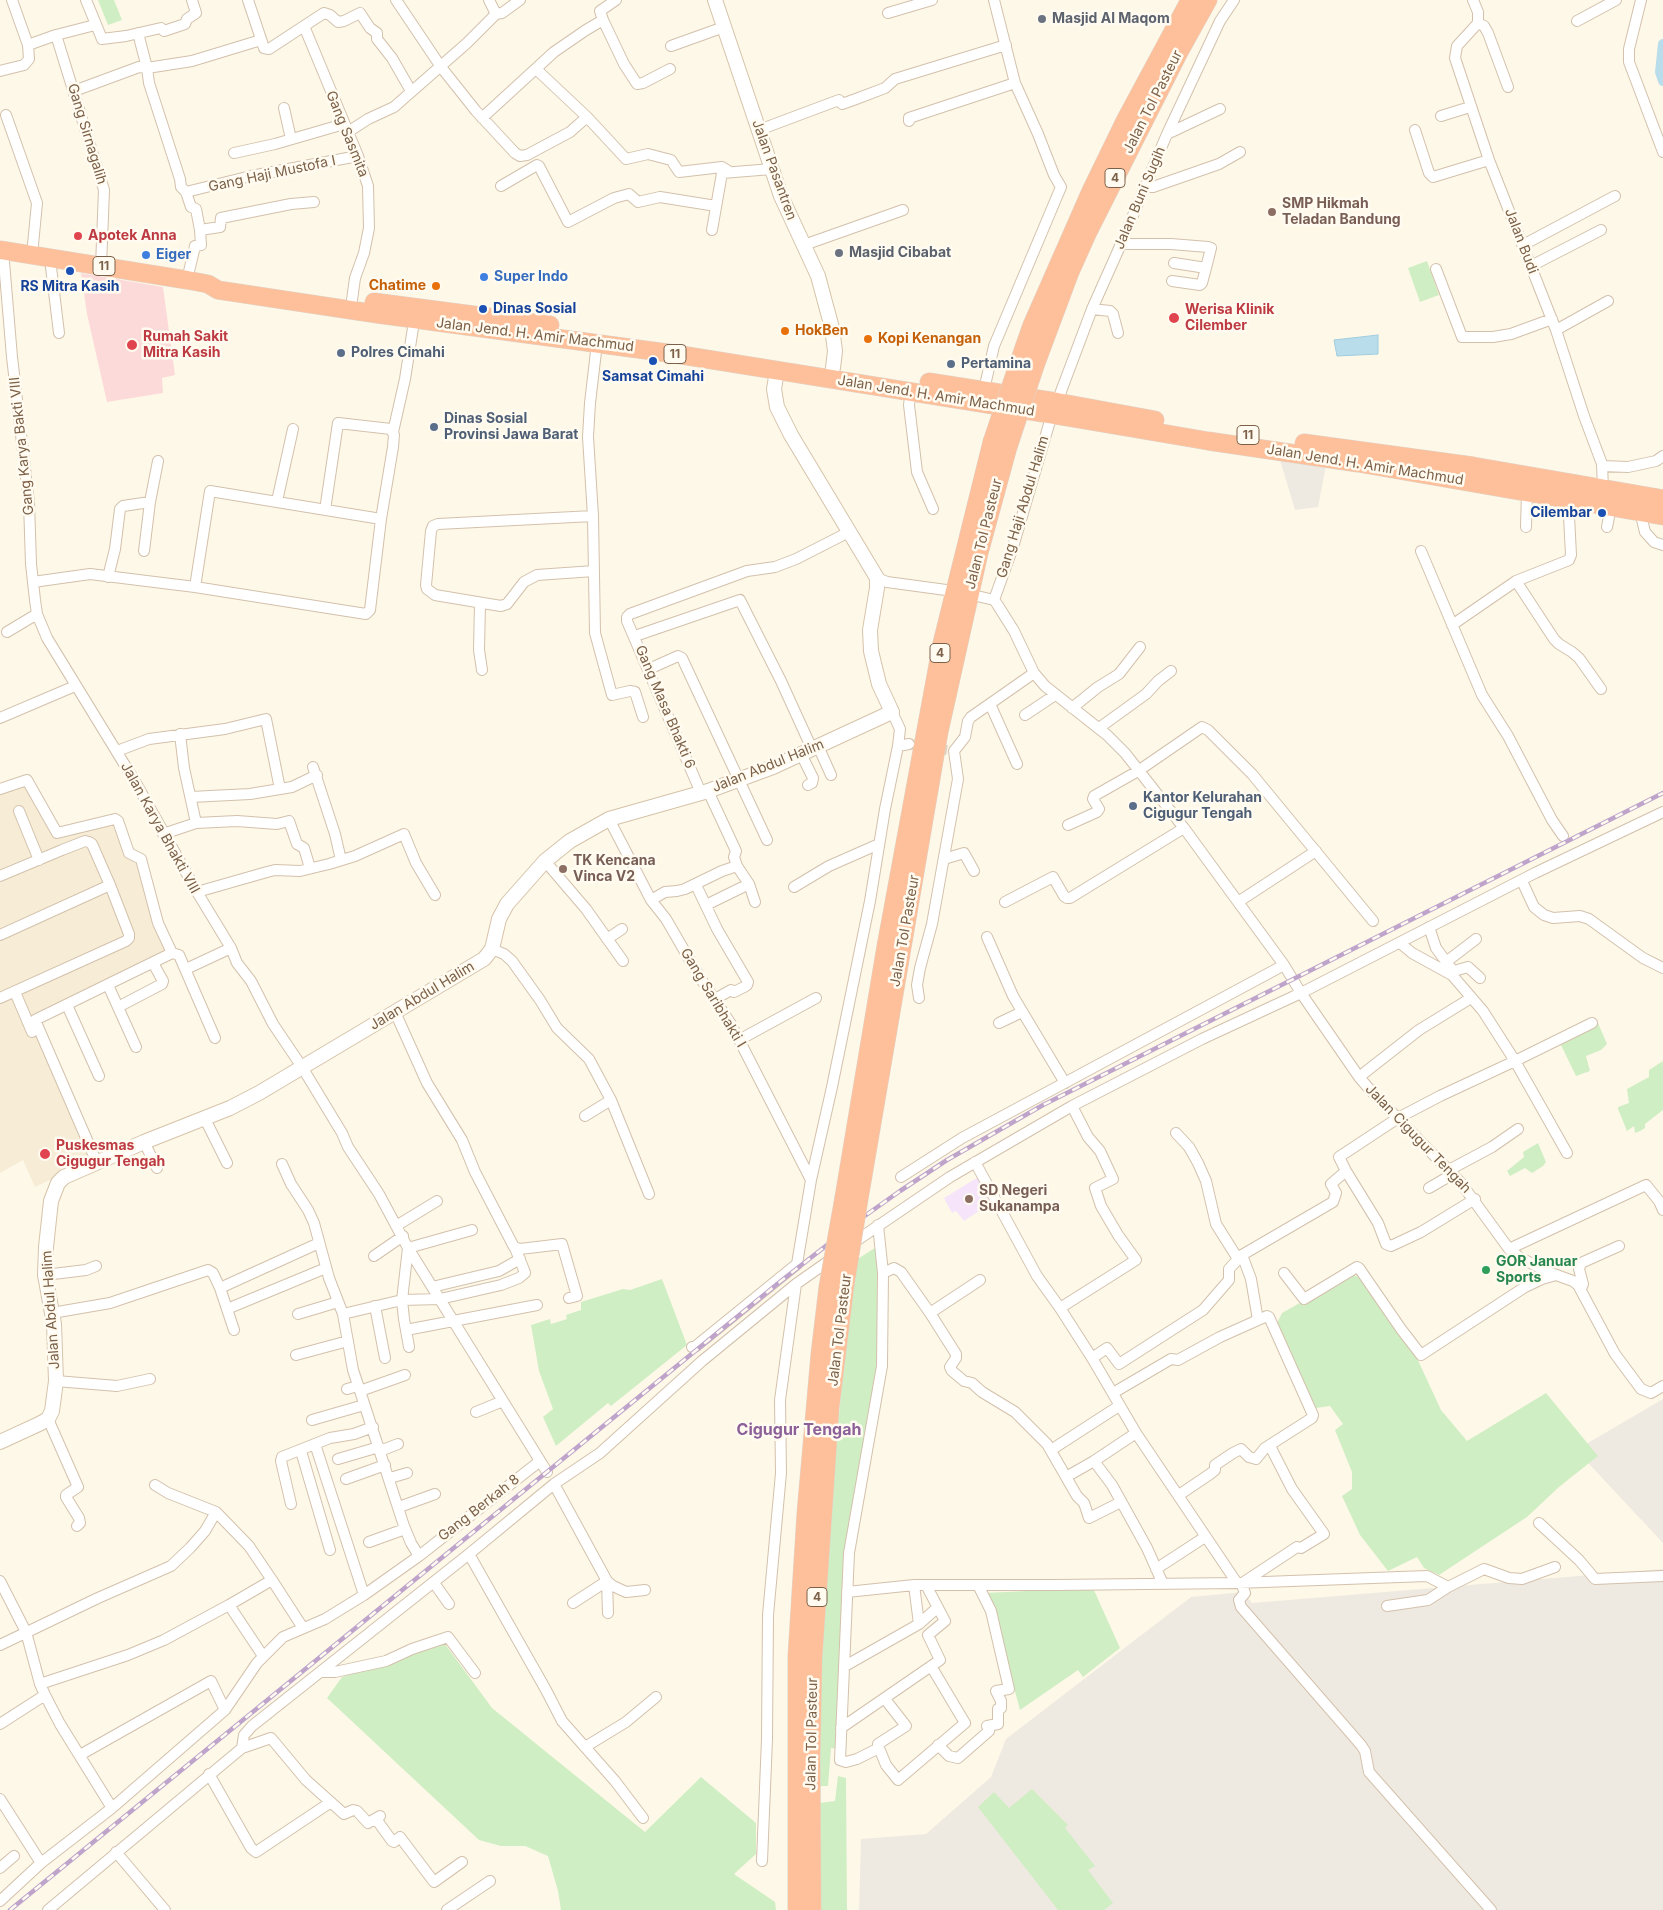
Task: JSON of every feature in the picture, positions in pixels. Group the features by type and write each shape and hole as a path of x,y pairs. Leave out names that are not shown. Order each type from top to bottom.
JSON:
{"highway":[{"name":"Jalan Tol Pasteur","path":"1028,362 1032,325 1090,193 1126,119 1190,0"},
{"name":"Jalan Tol Pasteur","path":"797,1910 797,1656 806,1514 820,1354 836,1286 908,868 942,643 1000,445 1028,362 1087,234 1173,62 1208,0"},
{"name":"Jalan Jend. H. Amir Machmud","path":"1,250 187,280 208,284 218,290 642,338 984,390 1054,408 1208,441 1358,462 1603,489 1663,499"},
{"name":"Jalan Jend. H. Amir Machmud","path":"208,284 220,281 352,300 415,313 777,371 911,397 1054,408"},
{"name":"Jalan Jend. H. Amir Machmud","path":"1472,474 1527,492 1663,516"},
{"name":"Jalan Tol Pasteur","path":"812,1910 811,1760 814,1658 836,1286"}],"street":[{"path":"0,71 24,65 29,59 28,45 12,0"},
{"path":"86,0 102,39 161,28 164,30 185,24 187,19 196,14 192,0"},
{"path":"248,0 264,48 269,49 324,13 330,15 338,22 344,22 360,13 372,30 376,31 377,38 392,58 410,91"},
{"path":"396,0 441,66 482,118 520,156 527,155 570,132 586,117"},
{"path":"489,0 496,14"},
{"path":"234,153 346,128 394,107 496,14 502,13 520,0"},
{"path":"615,0 600,11 624,64 637,84 670,68"},
{"name":"Jalan Pasantren","path":"715,0 772,169 791,219 818,276 832,328 835,351 833,368"},
{"path":"888,14 932,0"},
{"path":"984,390 994,346 1062,188 1054,175 1015,83 994,0"},
{"name":"Jalan Buni Sugih","path":"1054,408 1092,309 1167,134 1216,30 1234,0"},
{"path":"1473,0 1478,12 1478,22 1484,26 1488,33 1508,87"},
{"path":"1577,22 1616,0"},
{"path":"1640,1 1629,49 1629,62 1663,152"},
{"path":"482,118 554,52 603,20"},
{"name":"Jalan Budi","path":"1478,22 1459,42 1455,49 1455,58 1489,160 1556,330 1602,466 1603,489"},
{"path":"28,45 56,35 95,25"},
{"name":"Gang Sasmita","path":"304,26 358,156 368,186 369,228 364,253 355,278 352,300"},
{"path":"671,46 724,27"},
{"path":"138,33 149,83 181,187 186,192 191,208 196,209 201,245 195,246 187,280"},
{"name":"Gang Sirnagalih","path":"56,35 104,190 101,266"},
{"path":"74,91 139,67 147,68 192,61 261,40"},
{"path":"759,130 839,100 842,104 856,100 885,88 894,79 1006,45"},
{"path":"536,69 626,159 648,154 671,160 679,172 722,167 730,172"},
{"path":"908,121 909,118 1015,83"},
{"path":"1441,116 1470,107"},
{"path":"284,108 291,139"},
{"path":"1167,134 1220,109"},
{"path":"6,116 36,202 32,255"},
{"path":"1415,130 1429,173 1433,177 1489,160"},
{"path":"1144,187 1154,187 1219,164 1240,152"},
{"name":"Gang Haji Mustofa I","path":"186,192 251,176 358,156"},
{"path":"501,186 537,165 539,166 568,222 614,198 629,194 638,202 660,197 716,206"},
{"path":"712,230 721,174 772,169"},
{"path":"1523,245 1616,196"},
{"path":"200,230 220,227 221,218 291,204 314,202"},
{"path":"804,245 903,210"},
{"path":"1531,266 1601,230"},
{"path":"1121,244 1171,244 1211,248 1200,285 1172,281"},
{"name":"Gang Karya Bakti VIII","path":"1,250 29,503 33,582"},
{"path":"52,258 51,267 60,333"},
{"path":"1174,263 1206,268"},
{"path":"1436,269 1462,337 1493,338 1552,319"},
{"path":"1556,330 1608,301"},
{"path":"1092,309 1110,311 1113,314 1118,333"},
{"path":"33,582 90,574 195,587 366,614 370,610 381,519 393,447 393,432 404,386 415,313"},
{"path":"597,343 588,437 593,516 594,633 612,695 630,690 635,692 643,717"},
{"path":"692,1347 696,1346 797,1264 811,1180 870,901 900,729 879,684 872,651 870,630 878,588 877,578 791,435 777,407 774,389 777,371"},
{"path":"911,397 917,472 933,509"},
{"name":"Gang Haji Abdul Halim","path":"994,600 1013,548 1054,408"},
{"path":"325,510 338,423 386,428 393,432"},
{"path":"277,501 293,429"},
{"path":"1602,466 1628,467 1656,461 1663,456"},
{"path":"144,551 150,502 158,461"},
{"path":"195,587 210,491 381,519"},
{"path":"1526,528 1527,492"},
{"path":"1452,625 1516,581 1565,563 1570,558 1569,516 1572,500"},
{"path":"108,577 115,549 120,509 123,506 150,502"},
{"path":"1607,527 1611,507"},
{"path":"1640,511 1645,532 1654,542 1663,546"},
{"path":"593,516 438,524 433,526 431,531 427,589 435,595 500,606 507,604 524,582 537,575 594,571"},
{"name":"Gang Masa Bhakti 6","path":"737,866 734,857 736,852 705,792 628,621 630,614 747,571 775,567 796,559 850,532"},
{"path":"1420,551 1482,695 1508,736 1562,836"},
{"path":"877,578 887,582 946,590"},
{"path":"1516,581 1554,639 1579,658 1601,689"},
{"name":"Jalan Karya Bhakti VIII","path":"33,582 37,614 47,638 117,751 196,892 231,948 237,963 251,980 273,1024 302,1067 408,1248 547,1472"},
{"path":"976,596 994,600"},
{"path":"635,636 740,600 781,681 810,750 813,778 812,783 808,785"},
{"name":"Jalan Cigugur Tengah","path":"994,600 1014,631 1034,673 1055,695 1099,728 1125,753 1184,828 1284,965 1359,1077 1382,1103 1451,1172 1474,1199 1509,1249 1519,1257 1573,1281 1581,1289"},
{"path":"480,603 479,650 482,670"},
{"path":"7,632 37,614"},
{"path":"1072,708 1098,687 1119,674 1140,647"},
{"path":"649,669 678,656 682,658 767,840"},
{"path":"1099,728 1146,694 1171,671"},
{"path":"919,998 920,968 932,924 958,779 951,751 965,737 968,721 971,717 1034,673"},
{"path":"0,718 76,686"},
{"path":"1025,715 1055,695"},
{"path":"990,704 1017,764"},
{"name":"Jalan Abdul Halim","path":"48,1419 52,1411 56,1382 54,1324 45,1276 48,1225 51,1200 55,1190 64,1178 92,1160 205,1120 259,1093 484,959 492,949 502,911 545,861 563,845 609,819 705,792 740,780 892,712"},
{"path":"117,751 149,739 225,729 266,719 280,789"},
{"path":"1068,826 1097,812 1099,809 1093,799 1094,796 1138,771 1202,727 1208,730 1252,774 1373,921"},
{"path":"180,734 184,768 196,823"},
{"path":"898,746 909,744"},
{"path":"810,750 831,775"},
{"path":"191,797 250,794 292,787 315,771 337,840 341,860"},
{"path":"0,789 27,780 57,833 116,819 129,853 140,859 158,923 172,953"},
{"path":"19,812 39,860"},
{"path":"242,1748 244,1734 252,1726 554,1484 600,1453 702,1361 796,1284 878,1225 975,1162 1072,1106 1202,1039 1301,993 1522,880 1663,812"},
{"name":"Gang Saribhakti I","path":"609,819 651,900 666,919 739,1040 811,1180"},
{"path":"163,834 196,823 237,821 277,824 289,821 296,844 304,848 310,868"},
{"path":"1005,902 1053,877 1064,896 1070,898 1184,828"},
{"path":"196,892 268,872 300,871 341,860 404,834 416,863 435,894"},
{"path":"0,876 85,841 89,842 92,844 110,885 129,934 129,938 126,941 0,998"},
{"path":"794,887 829,866 879,844"},
{"path":"1238,902 1316,851"},
{"path":"944,859 964,853 974,871"},
{"path":"545,861 586,909 623,961"},
{"path":"651,900 665,892 677,891 696,885 722,871 737,866 749,884 756,902"},
{"path":"1522,880 1534,907 1544,915 1553,918 1580,916 1589,919 1643,958 1663,968"},
{"path":"706,905 749,884"},
{"path":"0,936 110,885"},
{"path":"696,885 717,929 748,982 744,987 734,992 732,990 715,999"},
{"path":"1429,927 1436,948 1454,971 1468,967 1480,978"},
{"path":"607,940 622,929"},
{"path":"987,938 1022,1012 1065,1083"},
{"path":"1446,962 1476,939"},
{"path":"1400,943 1412,954 1452,975 1483,1011 1515,1062 1567,1153"},
{"path":"186,969 231,948"},
{"path":"492,949 504,954 512,961 557,1028 589,1059 611,1100 649,1194"},
{"path":"92,1160 34,1020 172,953 179,955 215,1038"},
{"path":"118,1007 162,984 163,981 154,963"},
{"path":"901,1177 962,1138 1284,965"},
{"path":"108,985 136,1047"},
{"path":"15,992 92,1160"},
{"path":"739,1040 816,998"},
{"path":"1359,1077 1419,1030 1471,998"},
{"path":"67,1005 99,1076"},
{"path":"343,1314 402,1300 440,1299 501,1286 519,1278 524,1273 520,1258 475,1172 462,1140 427,1083 395,1012"},
{"path":"999,1023 1022,1012"},
{"path":"1474,1199 1421,1232 1391,1246 1386,1244 1378,1223 1339,1157 1398,1118 1592,1023"},
{"path":"586,1116 611,1100"},
{"path":"1060,1308 1136,1260 1118,1235 1098,1199 1095,1188 1113,1179 1100,1151 1088,1137 1072,1106"},
{"path":"205,1120 227,1163"},
{"path":"1429,1188 1518,1129"},
{"path":"1176,1132 1189,1147 1206,1181 1216,1224 1240,1257 1251,1278 1258,1320"},
{"path":"144,1142 157,1168"},
{"path":"975,1162 1037,1276 1092,1358 1136,1433 1179,1495 1205,1537 1241,1583 1245,1594 1239,1600 1241,1607 1362,1745 1369,1772 1491,1910"},
{"path":"282,1164 291,1184 314,1223 326,1268 343,1314 364,1405 390,1478 405,1529 419,1556"},
{"path":"1092,1358 1107,1348 1119,1364 1203,1310 1229,1280 1228,1269 1240,1257 1333,1202 1336,1197 1332,1182 1346,1171"},
{"path":"1509,1249 1646,1185 1659,1201 1663,1210"},
{"path":"396,1226 437,1201"},
{"path":"878,1225 883,1273 882,1366 849,1553 840,1760 846,1762 857,1759 879,1748"},
{"path":"409,1347 402,1300 408,1248 472,1230"},
{"path":"374,1256 402,1236"},
{"path":"220,1288 319,1243"},
{"path":"515,1248 562,1244 577,1296 569,1298"},
{"path":"1619,1246 1581,1263 1579,1269 1583,1284 1581,1289 1615,1354 1641,1389 1650,1393 1663,1386"},
{"path":"432,1287 499,1271 520,1258"},
{"path":"45,1276 86,1270 96,1266"},
{"path":"1284,1273 1304,1299 1357,1267 1359,1268 1421,1355 1525,1287 1556,1275"},
{"path":"227,1309 326,1268"},
{"path":"883,1273 894,1268 901,1272 956,1354 956,1358 950,1367 952,1371 964,1381 972,1383 982,1392 1015,1412 1051,1450 1066,1477 1084,1503 1090,1518 1120,1502"},
{"path":"52,1313 110,1303 208,1270 213,1273 220,1288 234,1330"},
{"path":"930,1313 980,1280"},
{"path":"762,1861 767,1739 768,1615 781,1473 780,1400 796,1284"},
{"path":"298,1314 338,1302"},
{"path":"406,1330 537,1305"},
{"path":"375,1306 385,1358"},
{"path":"1113,1393 1171,1359 1178,1360 1220,1337 1267,1316 1271,1319 1313,1415 1310,1420 1270,1446 1254,1459 1249,1458 1241,1449 1233,1453 1215,1464 1215,1470 1210,1474 1179,1495"},
{"path":"296,1355 348,1341"},
{"path":"347,1389 359,1388 405,1375"},
{"path":"56,1382 117,1386 150,1379"},
{"path":"476,1412 503,1401"},
{"path":"312,1420 364,1405"},
{"path":"1051,1450 1119,1406"},
{"path":"0,1442 48,1419 78,1487 66,1495 80,1523 77,1526"},
{"path":"290,1504 281,1458 330,1438 354,1434 373,1427"},
{"path":"1066,1477 1136,1433"},
{"path":"315,1444 364,1595"},
{"path":"338,1459 398,1444"},
{"path":"1241,1583 1297,1547 1301,1548 1324,1534 1292,1489 1270,1446"},
{"path":"301,1451 330,1550"},
{"name":"Gang Berkah 8","path":"0,1901 41,1863 112,1808 225,1710 263,1656 283,1637 324,1619 364,1595 419,1556 540,1461"},
{"path":"1094,1461 1112,1485 1147,1548 1163,1584"},
{"path":"346,1479 385,1465"},
{"path":"390,1478 406,1473"},
{"path":"554,1484 607,1581 626,1592 645,1590"},
{"path":"155,1486 216,1512 249,1546 303,1628"},
{"path":"399,1507 435,1494"},
{"path":"0,1645 98,1598 171,1566 205,1531 216,1512"},
{"path":"1539,1523 1579,1560 1595,1578 1663,1576"},
{"path":"369,1542 405,1529"},
{"path":"1156,1569 1205,1537"},
{"path":"469,1554 538,1675 562,1722 615,1781 643,1818"},
{"path":"1386,1606 1428,1600 1448,1587 1484,1570 1509,1578 1522,1579 1555,1567"},
{"path":"848,1592 914,1585 1241,1583 1427,1576 1448,1587"},
{"path":"40,1684 142,1650 230,1605 272,1580"},
{"path":"0,1581 26,1632 40,1684 45,1695 60,1724 112,1808"},
{"path":"573,1604 607,1581"},
{"path":"607,1581 608,1613"},
{"path":"434,1582 449,1604"},
{"path":"914,1585 919,1624"},
{"path":"841,1728 941,1658 928,1636 930,1632 945,1621 926,1585"},
{"path":"938,1745 949,1756 958,1758 989,1731 987,1726 998,1724 1001,1701 996,1691 1009,1690 991,1611 978,1585"},
{"path":"230,1605 263,1656"},
{"path":"845,1666 919,1624 938,1608"},
{"path":"320,1672 342,1671 386,1661 412,1649 448,1637 475,1673"},
{"path":"885,1699 906,1726 878,1744 886,1765 898,1780 965,1723 931,1666"},
{"path":"80,1755 209,1678 225,1710"},
{"path":"0,1724 45,1695"},
{"path":"585,1747 626,1722 656,1697"},
{"path":"48,1910 242,1748 271,1738 306,1780 344,1814 353,1810 368,1823 378,1817 392,1841 394,1842 400,1837 434,1882 462,1862"},
{"path":"209,1774 251,1848 256,1852 330,1802"},
{"path":"0,1799 41,1863"},
{"path":"116,1852 165,1910"},
{"path":"0,1868 14,1856"},
{"path":"450,1909 490,1881"}],"shaded area":[{"name":"Rumah Sakit Mitra Kasih","path":"81,273 163,287 175,375 162,378 163,393 107,402 87,314"},
{"path":"1280,460 1326,466 1318,507 1295,510"},
{"path":"27,781 55,835 116,820 136,857 168,953 30,1018 93,1160 35,1187 23,1160 0,1173 0,790"},
{"name":"SD Negeri Sukanampa","path":"980,1176 994,1201 964,1221 956,1211 952,1213 944,1198"},
{"path":"1663,1399 1663,1543 1576,1450"},
{"path":"1663,1569 1663,1910 859,1910 861,1839 926,1834 991,1777 1006,1739 1191,1597 1243,1592 1252,1603"}],"green space":[{"path":"98,0 114,0 122,20 108,25"},
{"path":"1427,261 1439,295 1420,302 1408,268"},
{"path":"1598,1023 1607,1044 1601,1050 1586,1056 1590,1071 1576,1076 1560,1043 1589,1024"},
{"path":"1663,1061 1663,1110 1645,1124 1645,1128 1640,1131 1635,1133 1634,1126 1627,1131 1618,1107 1629,1103 1627,1089 1649,1077 1649,1070"},
{"path":"1538,1143 1546,1162 1543,1166 1532,1173 1525,1168 1510,1176 1507,1171 1524,1157 1523,1152"},
{"path":"878,1246 879,1332 877,1372 854,1498 837,1749 831,1748 828,1786 817,1786 825,1561 843,1373 856,1260"},
{"path":"1351,1274 1361,1278 1416,1356 1441,1410 1467,1441 1546,1393 1598,1456 1559,1487 1527,1517 1439,1575 1424,1568 1417,1557 1388,1571 1360,1535 1342,1496 1352,1489 1352,1472 1335,1430 1343,1424 1330,1406 1316,1408 1275,1327 1282,1313"},
{"path":"662,1279 687,1345 611,1406 608,1403 556,1446 543,1417 553,1409 539,1371 531,1325 550,1319 551,1324 567,1319 566,1315 581,1310 581,1302 623,1289 630,1290"},
{"path":"1093,1588 1120,1648 1083,1677 1078,1670 1020,1710 993,1610 984,1593"},
{"path":"445,1644 492,1708 645,1832 701,1777 756,1823 756,1854 734,1874 775,1902 776,1910 561,1910 558,1891 548,1856 525,1846 501,1846 479,1840 327,1698 342,1677"},
{"path":"838,1776 846,1778 847,1910 820,1910 819,1803 835,1801"},
{"path":"1032,1789 1068,1825 1065,1828 1095,1866 1088,1870 1113,1903 1104,1910 1058,1910 978,1807 994,1792 1009,1808"}],"water":[{"path":"1378,335 1378,354 1337,356 1334,340"}],"waterway":[{"path":"1663,44 1660,72 1663,81"}],"tunnel":[{"path":"909,744 947,750"}],"railway":[{"path":"10,1910 781,1281 859,1220 900,1191 947,1160 1043,1105 1663,793"}],"place":[{"name":"Masjid Al Maqom","path":"1042,19"},
{"name":"SMP Hikmah Teladan Bandung","path":"1272,212"},
{"name":"Apotek Anna","path":"78,236"},
{"name":"Masjid Cibabat","path":"839,253"},
{"name":"Eiger","path":"146,255"},
{"name":"RS Mitra Kasih","path":"70,271"},
{"name":"Super Indo","path":"484,277"},
{"name":"Chatime","path":"436,286"},
{"name":"Dinas Sosial","path":"483,309"},
{"name":"Werisa Klinik Cilember","path":"1174,318"},
{"name":"HokBen","path":"785,331"},
{"name":"Kopi Kenangan","path":"868,339"},
{"name":"Rumah Sakit Mitra Kasih","path":"132,345"},
{"name":"Polres Cimahi","path":"341,353"},
{"name":"Samsat Cimahi","path":"653,361"},
{"name":"Pertamina","path":"951,364"},
{"name":"Dinas Sosial Provinsi Jawa Barat","path":"434,427"},
{"name":"Cilembar","path":"1602,513"},
{"name":"Kantor Kelurahan Cigugur Tengah","path":"1133,806"},
{"name":"TK Kencana Vinca V2","path":"563,869"},
{"name":"Puskesmas Cigugur Tengah","path":"45,1154"},
{"name":"SD Negeri Sukanampa","path":"969,1199"},
{"name":"GOR Januar Sports","path":"1486,1270"}],"district":[{"name":"Cigugur Tengah","path":"799,1430"}]}
